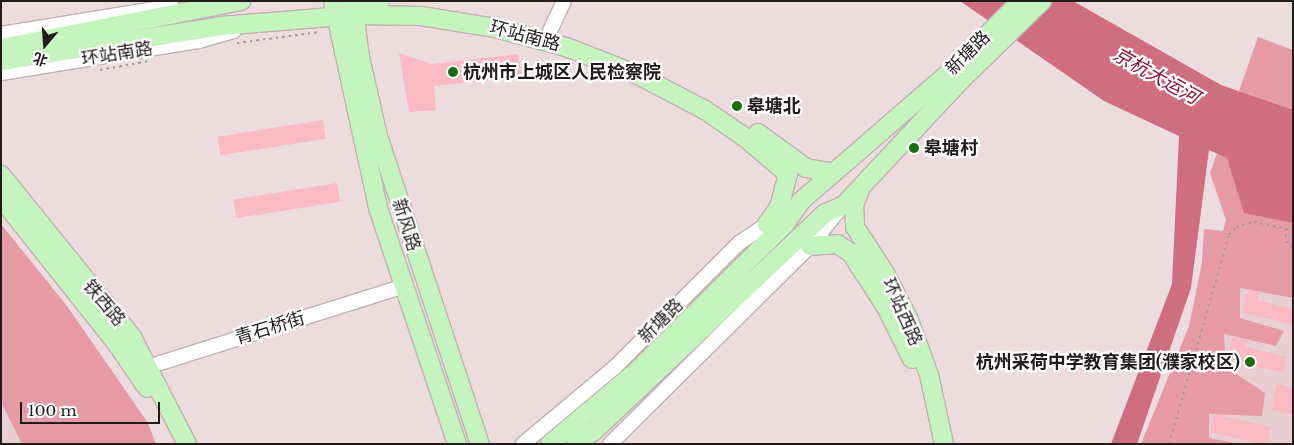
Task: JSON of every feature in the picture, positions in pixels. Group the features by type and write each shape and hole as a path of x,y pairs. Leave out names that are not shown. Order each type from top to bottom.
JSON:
{"main road":[{"name":"环站南路","path":"1,48 241,1"},
{"name":"新塘路","path":"576,444 594,431 824,214 844,205 1021,1"},
{"name":"新塘路","path":"548,436 637,371 785,224 801,201 833,173 954,78 1042,1"},
{"name":"环站南路","path":"352,5 495,28 566,47 646,79 725,123 787,171 783,197 767,224"},
{"name":"环站南路","path":"1,61 260,23 335,16 352,5 462,11 550,31 663,75 745,123 806,168 833,173"},
{"name":"新风路","path":"352,5 378,136 480,444"},
{"name":"新风路","path":"335,16 371,181 457,444"},
{"name":"铁西路","path":"1,175 132,337 175,444"},
{"name":"环站西路","path":"862,186 854,205 855,227 885,273 908,320 929,375 944,444"},
{"name":"铁西路","path":"1,198 143,368 187,444"},
{"name":"环站西路","path":"810,246 831,243 845,247 886,307 910,353 934,444"}],"street":[{"path":"1,34 185,4 237,1"},
{"path":"550,31 564,1"},
{"name":"环站南路","path":"1,73 199,41 260,23"},
{"name":"新塘路","path":"523,444 548,436 739,243 801,201"},
{"name":"新塘路","path":"610,444 810,246 844,205"},
{"name":"青石桥街","path":"143,368 404,286"},
{"path":"533,444 548,436"}],"path":[{"path":"234,43 335,16"},
{"path":"97,70 153,60"},
{"path":"1169,444 1229,235 1236,227 1254,222 1293,230"},
{"path":"1286,228 1286,241 1293,248"}],"shaded area":[{"path":"1258,37 1293,50 1293,298 1240,288 1240,318 1284,331 1276,346 1224,334 1226,367 1265,393 1262,416 1209,414 1209,438 1240,444 1141,444 1189,326 1202,263 1204,229 1223,231 1226,220 1210,173"},
{"path":"1,224 67,306 148,423 156,444 22,444 1,402"},
{"name":"杭州采荷中学教育集团(濮家校区)","path":"1234,269 1293,281 1293,444 1183,444"},
{"path":"1,386 30,444 1,444"}],"water":[{"name":"京杭大运河","path":"960,1 1073,1 1221,85 1293,110 1293,223 1244,213 1227,158 1209,150 1191,288 1137,444 1111,444 1172,284 1179,136 1104,101"}],"building":[{"path":"399,53 432,64 518,54 522,77 434,86 436,110 409,112"},
{"path":"323,120 326,139 220,156 217,137"},
{"path":"337,183 340,202 236,218 233,199"},
{"path":"1248,290 1260,292 1257,300 1293,309 1293,325 1242,313"},
{"path":"1233,336 1248,340 1246,347 1287,357 1283,373 1227,359"},
{"path":"1277,384 1293,388 1293,415 1271,410"},
{"path":"1215,414 1271,427 1267,444 1211,433"}],"place":[{"name":"杭州市上城区人民检察院","path":"453,72"},
{"name":"皋塘北","path":"737,106"},
{"name":"皋塘村","path":"914,148"},
{"name":"杭州采荷中学教育集团(濮家校区)","path":"1250,362"}]}
